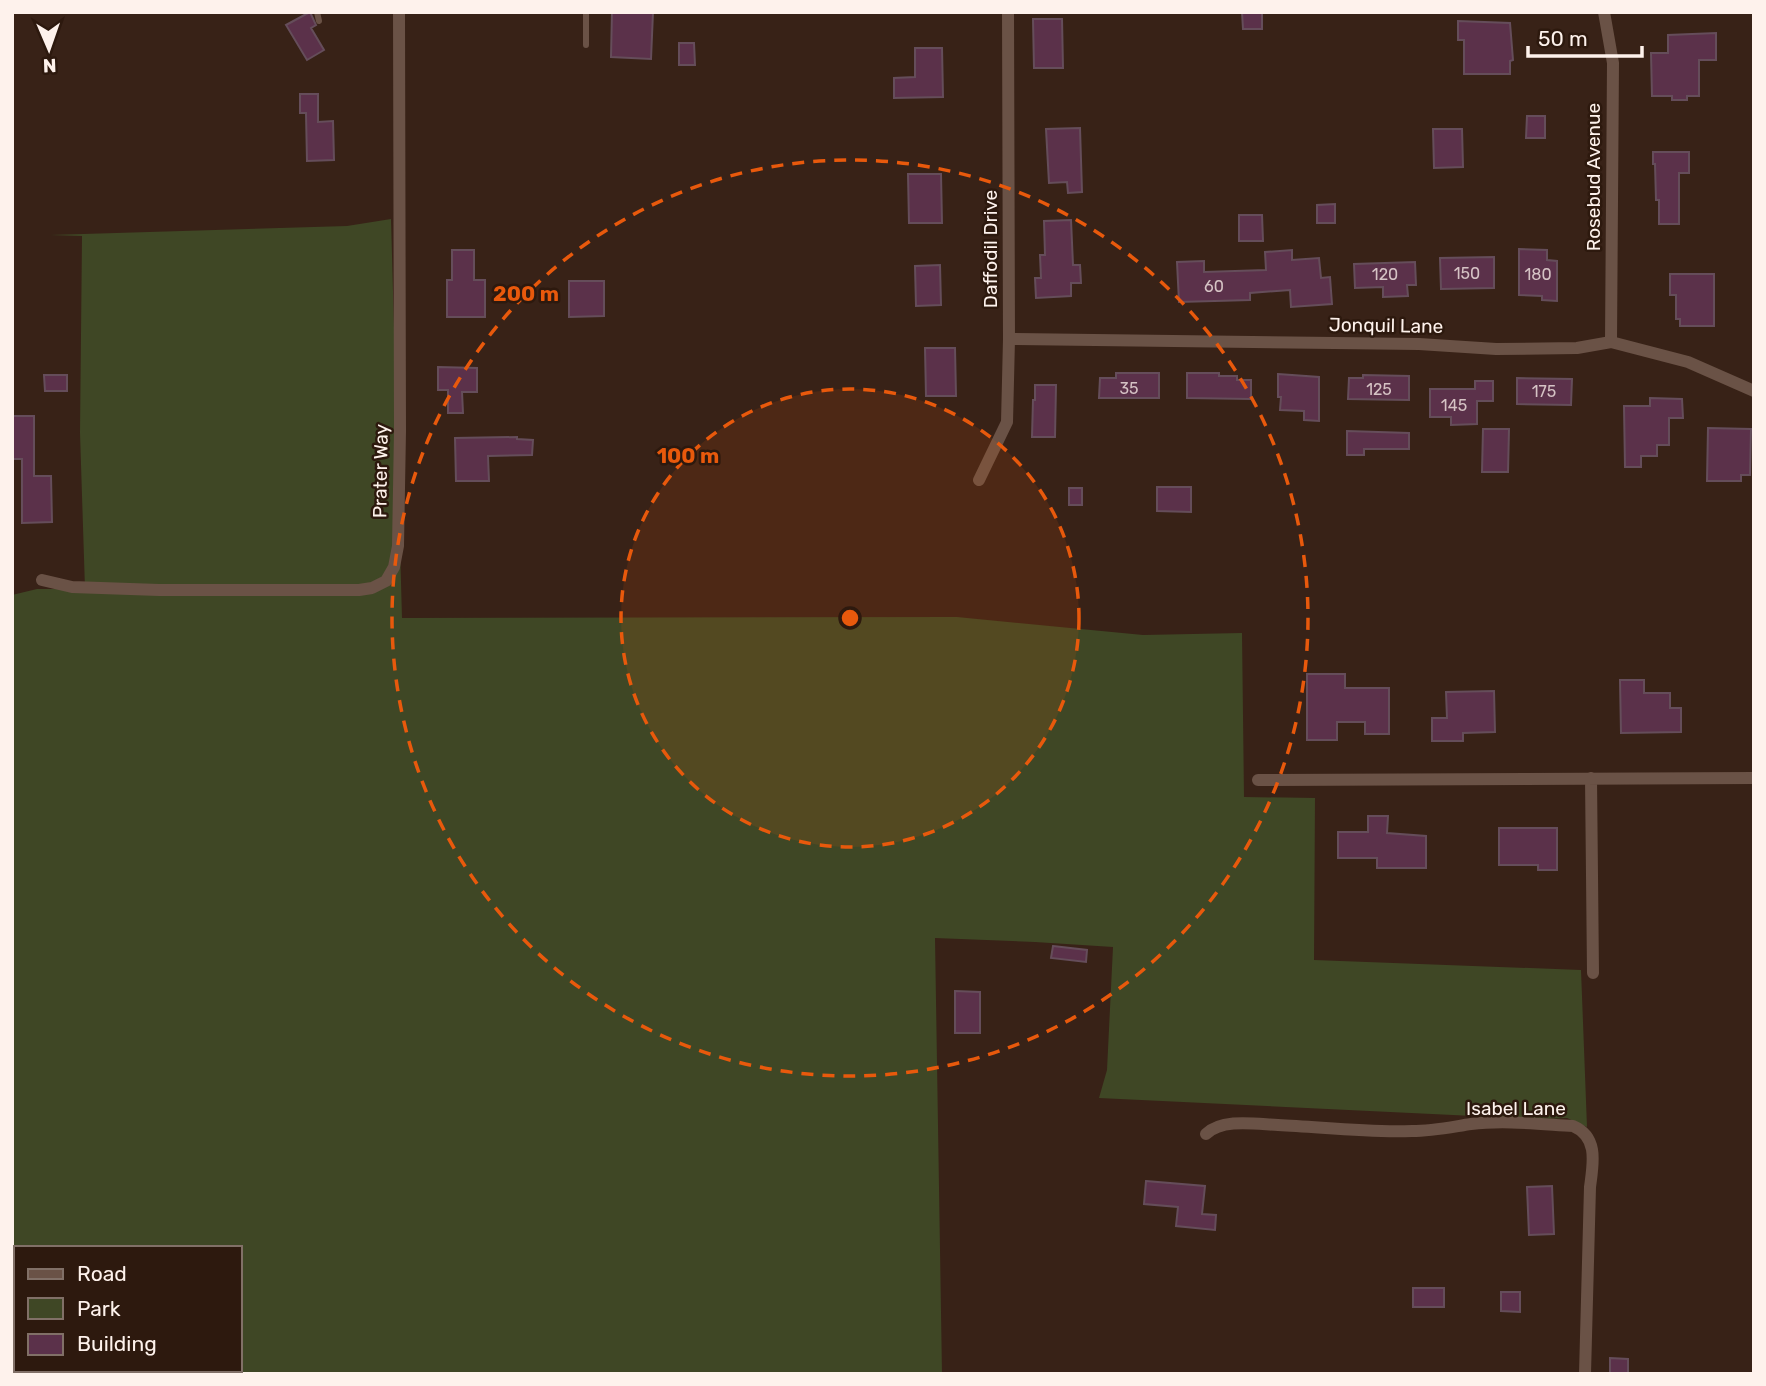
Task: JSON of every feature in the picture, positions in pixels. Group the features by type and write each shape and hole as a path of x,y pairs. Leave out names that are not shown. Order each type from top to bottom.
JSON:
{"street":[{"name":"Prater Way","path":"42,580 72,587 159,590 359,590 379,585 390,575 397,558 398,546 400,431 399,12"},
{"name":"Daffodil Drive","path":"979,480 1007,422 1008,12"},
{"name":"Rosebud Avenue","path":"1604,12 1613,63 1611,342"},
{"name":"Jonquil Lane","path":"1009,339 1419,344 1496,349 1577,348 1611,342 1688,362 1754,391"},
{"path":"1591,778 1593,973"},
{"path":"1258,780 1754,778"},
{"name":"Isabel Lane","path":"1206,1134 1210,1129 1222,1125 1253,1124 1408,1132 1472,1124 1514,1123 1573,1126 1580,1129 1590,1140 1594,1162 1590,1187 1585,1374"}],"lane":[{"path":"317,12 319,21"},
{"path":"586,12 586,44"}],"green space":[{"path":"391,219 402,618 957,617 1143,635 1242,633 1244,797 1315,798 1314,960 1581,970 1587,1127 1567,1118 1538,1119 1099,1098 1107,1070 1113,947 935,938 942,1374 12,1374 12,595 37,589 85,589 80,433 82,236 50,235 347,226"}],"building":[{"path":"310,12 316,25 311,28 324,50 307,60 286,25"},
{"path":"612,12 653,12 651,59 611,57"},
{"path":"1242,12 1262,12 1262,29 1243,29"},
{"path":"1033,19 1062,19 1063,68 1034,68"},
{"path":"1458,21 1510,23 1513,60 1510,61 1510,74 1464,74 1464,40 1458,40"},
{"path":"1716,33 1716,60 1699,60 1699,96 1687,96 1687,100 1672,100 1672,96 1652,96 1651,53 1668,53 1668,35"},
{"path":"679,43 694,43 695,65 679,65"},
{"path":"915,48 942,48 943,97 894,98 894,78 915,77"},
{"path":"300,94 318,94 318,122 333,121 334,160 307,161 306,113 300,113"},
{"path":"1527,116 1545,116 1545,138 1526,138"},
{"path":"1080,128 1082,192 1068,193 1067,182 1049,183 1046,129"},
{"path":"1433,129 1462,129 1463,167 1434,168"},
{"path":"1653,152 1689,152 1689,173 1679,173 1679,224 1659,224"},
{"path":"908,174 941,174 942,223 909,223"},
{"path":"1335,204 1335,223 1317,223 1317,205"},
{"path":"1239,215 1262,215 1263,241 1239,241"},
{"path":"1071,220 1073,265 1080,265 1081,283 1071,283 1071,296 1036,298 1035,278 1041,278 1040,255 1045,255 1044,221"},
{"path":"1519,249 1547,250 1547,260 1557,261 1557,301 1542,300 1542,296 1519,295"},
{"path":"452,250 474,250 474,280 485,280 485,317 447,317 447,280 452,280"},
{"path":"1292,250 1292,260 1319,258 1321,278 1330,277 1332,304 1291,307 1290,290 1250,293 1250,300 1179,302 1177,262 1204,261 1204,272 1266,270 1265,252"},
{"path":"1494,257 1494,288 1441,289 1440,258"},
{"path":"1415,262 1416,285 1407,285 1408,296 1383,297 1383,287 1355,288 1354,264"},
{"path":"940,265 941,305 916,306 915,266"},
{"path":"1670,274 1714,274 1714,326 1680,326 1680,319 1676,319 1676,295 1670,295"},
{"path":"569,281 604,281 604,316 569,317"},
{"path":"925,348 955,348 956,396 926,396"},
{"path":"438,367 477,368 477,392 462,392 463,413 448,413 448,390 438,390"},
{"path":"1116,373 1159,373 1159,398 1099,398 1100,378 1116,378"},
{"path":"1187,373 1219,373 1219,376 1237,376 1237,380 1251,380 1251,399 1187,398"},
{"path":"1278,374 1319,377 1319,421 1304,420 1304,411 1280,410"},
{"path":"44,375 67,375 67,391 45,391"},
{"path":"1363,375 1409,376 1409,400 1348,399 1349,378 1363,378"},
{"path":"1517,378 1572,379 1571,405 1517,404"},
{"path":"1475,381 1493,381 1493,401 1477,401 1477,424 1451,425 1451,417 1430,417 1430,389 1475,389"},
{"path":"1035,385 1056,385 1055,437 1032,437"},
{"path":"1650,398 1682,399 1683,418 1669,418 1669,445 1657,445 1657,456 1641,456 1641,467 1625,467 1624,406 1650,406"},
{"path":"12,416 34,416 34,476 51,476 52,522 22,523 22,459 12,459"},
{"path":"1708,428 1751,429 1750,475 1741,475 1741,481 1707,481"},
{"path":"1483,429 1509,429 1508,472 1482,472"},
{"path":"1347,431 1409,433 1409,449 1364,449 1364,455 1347,455"},
{"path":"517,437 533,440 532,455 488,456 489,481 456,481 455,438"},
{"path":"1157,487 1191,487 1191,512 1157,511"},
{"path":"1069,488 1082,488 1082,505 1069,505"},
{"path":"1307,674 1345,674 1345,688 1389,688 1389,734 1365,734 1365,722 1337,722 1337,740 1307,740"},
{"path":"1620,680 1644,680 1644,693 1670,693 1670,708 1681,708 1681,732 1621,733"},
{"path":"1494,691 1495,732 1463,733 1463,741 1432,741 1432,718 1447,718 1446,692"},
{"path":"1368,816 1388,816 1387,833 1426,836 1426,868 1377,868 1377,858 1338,858 1338,832 1368,832"},
{"path":"1499,828 1557,828 1557,870 1538,870 1538,865 1499,865"},
{"path":"1053,946 1087,950 1086,962 1051,958"},
{"path":"955,991 980,992 980,1033 955,1033"},
{"path":"1146,1181 1205,1186 1202,1214 1216,1215 1215,1230 1176,1226 1178,1207 1144,1204"},
{"path":"1552,1186 1554,1234 1529,1235 1527,1187"},
{"path":"1413,1288 1444,1288 1444,1307 1413,1307"},
{"path":"1501,1292 1520,1292 1520,1312 1501,1311"},
{"path":"1610,1358 1628,1359 1628,1374 1610,1374"}]}
